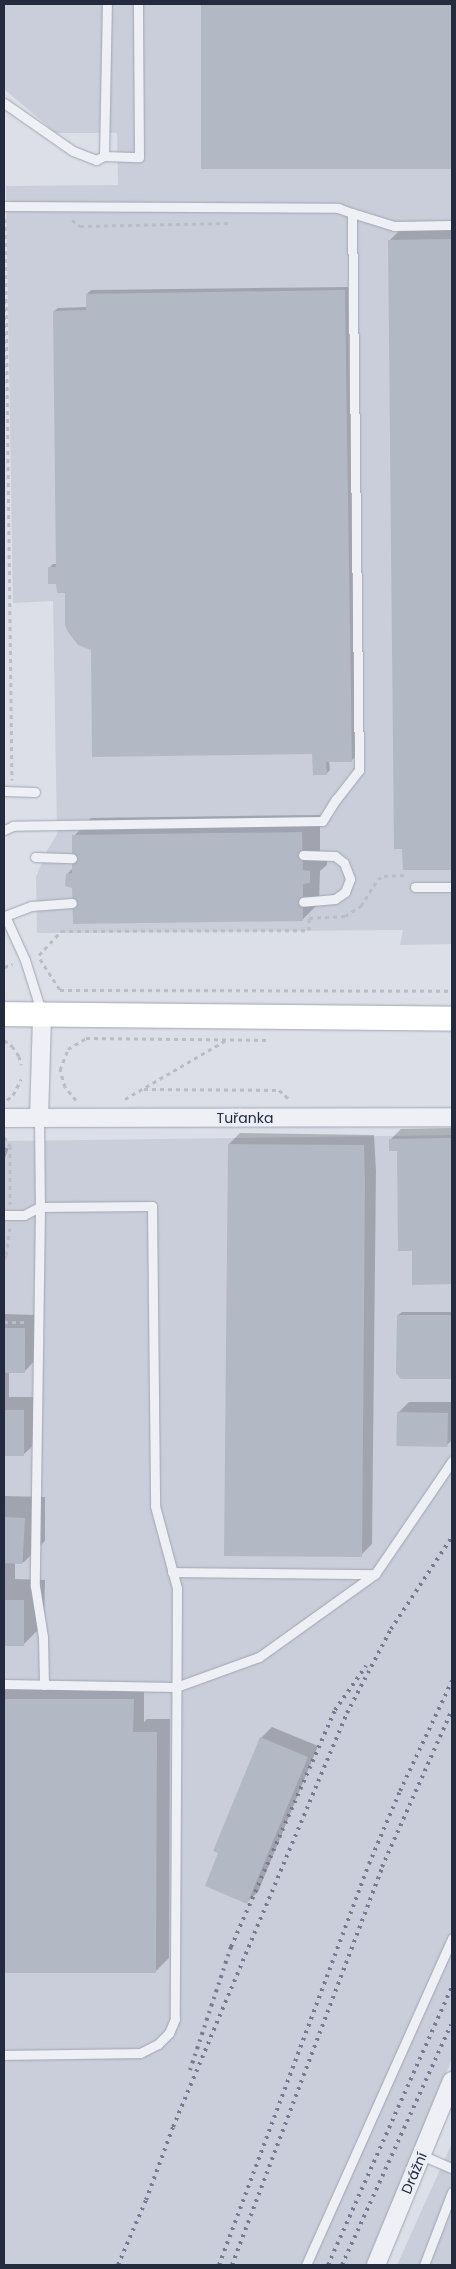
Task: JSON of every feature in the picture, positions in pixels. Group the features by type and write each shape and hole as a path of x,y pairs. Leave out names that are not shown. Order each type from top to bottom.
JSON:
{"street":[{"path":"4,1014 452,1019"},
{"path":"39,1118 42,1014"},
{"name":"Tuřanka","path":"4,1118 452,1117"},
{"name":"Drážní","path":"376,2265 452,2083"}],"lane":[{"path":"104,156 107,4"},
{"path":"4,103 73,151 96,160 104,156 139,157 138,4"},
{"path":"4,206 338,208 394,226 452,225"},
{"path":"4,830 13,826 322,821 336,799 359,770 352,213"},
{"path":"4,791 35,792"},
{"path":"303,855 335,856 344,863 350,879 349,885 340,897 325,901 306,901"},
{"path":"35,857 72,858"},
{"path":"415,887 452,887"},
{"path":"42,1014 25,960 4,915 32,906 72,903"},
{"path":"39,1118 40,1208 35,1586 43,1637 44,1685"},
{"path":"4,2055 140,2053 158,2044 169,2033 175,2019 177,1588 155,1506 152,1206 40,1208 24,1215 7,1215"},
{"path":"4,1684 176,1687 259,1657 375,1574 452,1461"},
{"path":"172,1572 375,1574"},
{"path":"306,2265 452,1938"},
{"path":"421,2155 452,2168"},
{"path":"424,2265 452,2192"}],"path":[{"path":"4,206 12,786"},
{"path":"4,967 39,956 61,931 309,930 306,901"},
{"path":"39,956 50,978 60,990 452,991"},
{"path":"77,1101 64,1087 60,1070 64,1055 74,1044 86,1038 267,1040"},
{"path":"4,1040 9,1042 19,1056 22,1075 13,1095 4,1101"},
{"path":"123,1100 228,1040"},
{"path":"4,1137 10,1146 6,1255 4,1258"},
{"path":"4,1322 30,1322"}],"shaded area":[{"path":"4,4 452,4 452,944 400,945 403,930 37,933 36,877 45,854 57,834 53,601 13,603 6,186 118,185 117,133 56,133 4,89"},
{"path":"452,1135 452,2059 366,2265 4,2265 4,1141"},
{"path":"452,2143 452,2265 397,2265"}],"building":[{"path":"201,4 452,4 452,169 201,169"},
{"path":"452,239 452,870 403,870 402,849 394,849 388,240"},
{"path":"345,290 352,762 326,762 327,775 313,775 312,754 92,757 91,650 78,645 68,632 65,625 65,593 57,593 56,584 48,584 48,567 56,567 53,311 86,310 86,294"},
{"path":"302,832 303,870 310,871 310,883 303,884 303,921 73,924 72,888 65,886 66,874 72,873 72,835"},
{"path":"452,1138 452,1284 412,1285 412,1251 398,1251 397,1151 389,1151 389,1139"},
{"path":"228,1144 364,1145 362,1557 224,1556"},
{"path":"397,1315 452,1315 452,1379 401,1379 396,1373"},
{"path":"4,1328 25,1328 25,1373 4,1373"},
{"path":"4,1410 24,1410 24,1456 4,1456"},
{"path":"397,1412 448,1413 447,1447 396,1446"},
{"path":"4,1517 25,1518 23,1564 4,1563"},
{"path":"4,1600 24,1600 24,1646 4,1646"},
{"path":"4,1699 134,1699 133,1732 157,1732 156,1973 4,1973"},
{"path":"260,1737 308,1757 247,1904 205,1886 218,1853 213,1851"}],"railway":[{"path":"118,2265 146,2200 173,2127 347,1713 391,1629 452,1537"},
{"path":"190,2070 231,1947 335,1710 366,1666"},
{"path":"219,2265 369,1864 400,1791 452,1681"},
{"path":"232,2265 382,1867 452,1710"},
{"path":"328,2265 452,1987"},
{"path":"342,2265 451,2025"}]}
